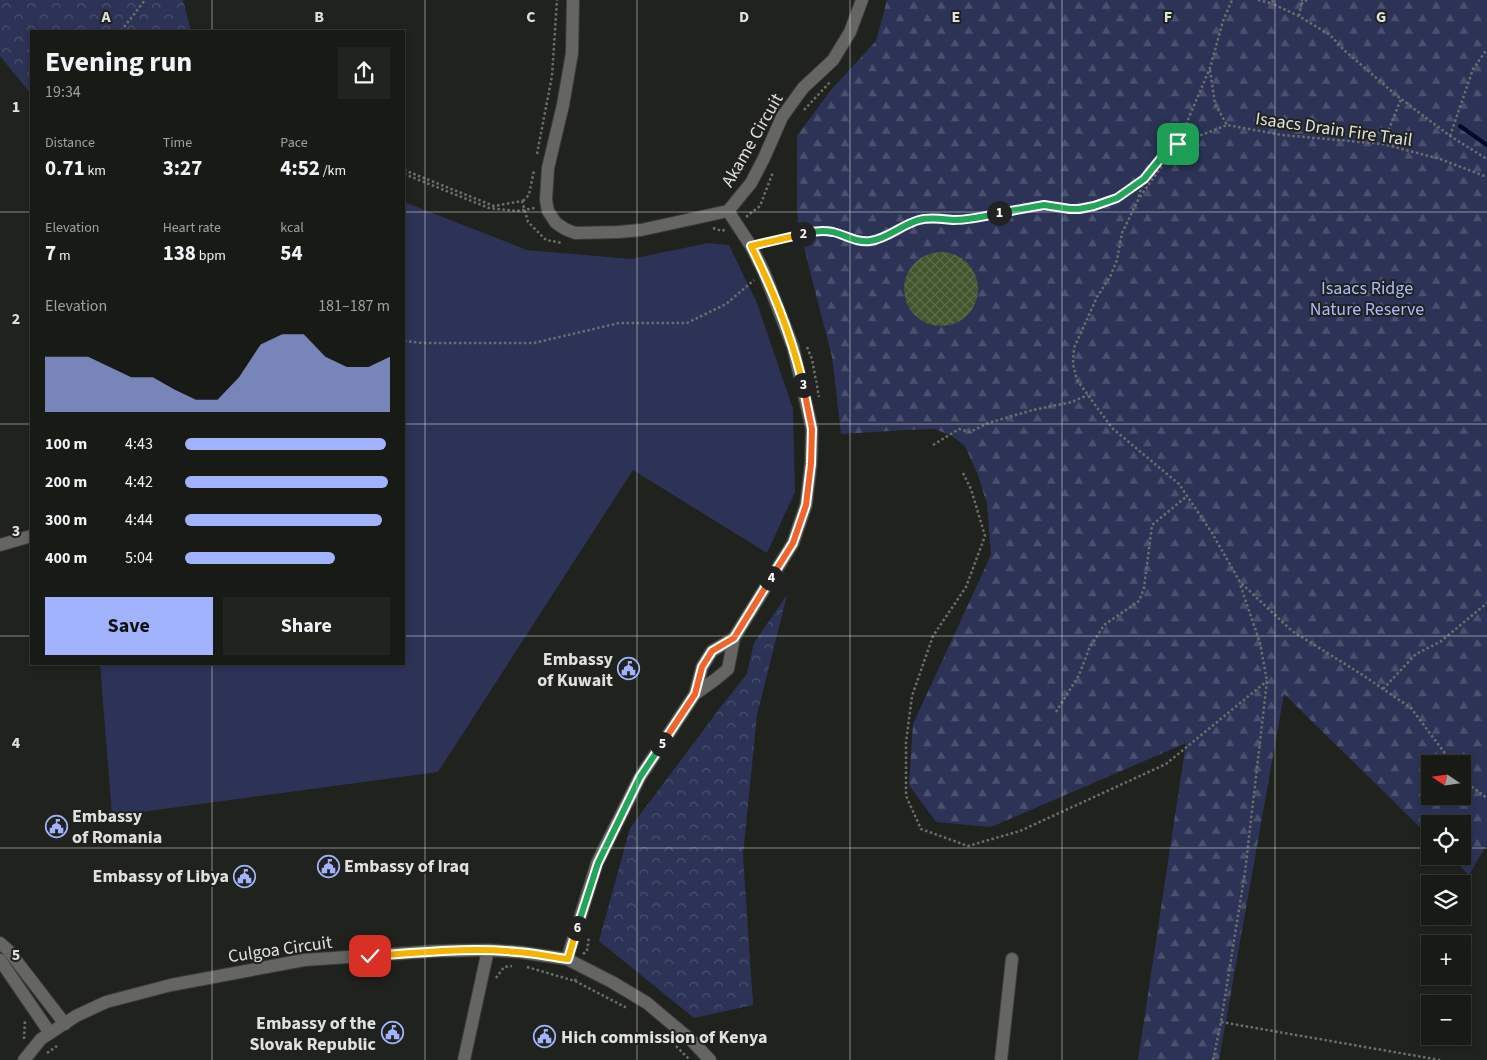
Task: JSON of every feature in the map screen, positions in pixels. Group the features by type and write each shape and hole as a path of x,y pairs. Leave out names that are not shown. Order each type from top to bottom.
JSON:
{"street":[{"path":"547,207 548,168 563,105 572,53 573,0"},
{"name":"Akame Circuit","path":"547,207 556,223 565,230 575,233 641,230 728,211 750,183 764,158 782,117 803,88 833,60 850,32 862,0"},
{"path":"695,694 716,680 728,669 734,638 793,543 806,505 811,464 812,429 793,347 764,272 751,246 728,211"},
{"path":"0,545 30,536"},
{"path":"568,959 598,863 640,777 695,694 702,667 712,651 734,638"},
{"path":"0,943 8,950 66,1024"},
{"path":"464,1060 488,950"},
{"name":"Culgoa Circuit","path":"24,1060 41,1040 76,1016 106,1002 171,985 304,960 436,951 488,950 568,959 647,1003 691,1040 710,1060"},
{"path":"1001,1060 1012,959"},
{"path":"0,960 50,1033"}],"path":[{"path":"122,30 144,0"},
{"path":"536,158 552,76 557,0"},
{"path":"1213,1060 1221,1022 1245,872 1267,681 1260,643 1240,582 1212,533 1179,484 1112,428 1077,380 1073,364 1074,348 1097,297 1110,277 1117,260 1122,233 1138,200 1178,144 1210,68 1223,21 1232,0"},
{"path":"1258,0 1275,5 1299,16 1330,35 1344,50 1401,99 1450,136 1487,159"},
{"path":"1272,0 1275,5"},
{"path":"1299,16 1302,0"},
{"path":"1301,4 1307,0"},
{"path":"1450,136 1473,69 1487,49"},
{"path":"766,251 762,243 812,231 823,230 870,241 881,238 920,219 974,219 1044,205 1070,209 1086,208 1117,198 1144,179 1161,158 1178,144 1227,125 1215,104 1210,68"},
{"path":"800,116 832,80"},
{"path":"1383,144 1401,99"},
{"name":"Isaacs Drain Fire Trail","path":"1227,125 1282,135 1383,144 1440,159 1487,177"},
{"path":"522,201 529,195 534,167"},
{"path":"750,222 747,216 760,206 773,170"},
{"path":"405,174 489,208 517,210 547,207"},
{"path":"1138,200 1144,179"},
{"path":"405,341 422,343 534,343 619,323 687,323 726,304 764,272"},
{"path":"805,341 812,359 820,400"},
{"path":"933,444 958,428 970,432 988,423 1033,410 1072,402 1088,394"},
{"path":"964,473 971,489 985,536 966,587 933,636 912,696 906,742 906,796 921,829 968,846 1020,831 1166,764 1267,681"},
{"path":"1056,712 1079,675 1089,649 1104,625 1139,600 1144,588 1152,525 1187,496"},
{"path":"1240,582 1292,631 1411,708 1446,755"},
{"path":"1383,689 1416,654 1440,642 1487,603"},
{"path":"1471,786 1487,798"},
{"path":"575,981 583,953 587,951 589,930"},
{"path":"480,987 491,990 495,978 504,967 518,965"},
{"path":"527,967 575,981 634,1011"},
{"path":"25,1014 24,1040 44,1056 58,1044"},
{"path":"1221,1022 1440,1060"},
{"path":"670,1040 690,1060"}],"green space":[{"path":"0,0 183,0 191,30 30,30 30,93 0,56"},
{"name":"Isaacs Ridge Nature Reserve","path":"887,0 1487,0 1487,844 1469,875 1459,865 1471,865 1471,815 1421,815 1421,828 1284,694 1219,1060 1138,1060 1186,743 991,827 936,822 909,785 913,724 991,555 987,504 978,475 965,446 952,436 935,429 841,434 832,357 798,224 797,208 797,136 830,91 876,41"},
{"path":"405,202 527,250 631,259 708,243 729,245 757,303 793,409 795,492 767,553 633,470 438,772 112,816 100,665 405,665"},
{"path":"787,595 757,715 743,855 753,1005 694,1018 599,941 630,828 747,674 754,643"}],"building":[{"path":"934,252 948,252 962,258 972,268 978,282 978,296 972,310 962,320 948,326 934,326 920,320 910,310 904,296 904,282 910,268 920,258"}],"waterway":[{"path":"1460,126 1487,145"}],"place":[{"name":"Embassy of Kuwait","path":"629,669"},
{"name":"Embassy of Romania","path":"56,826"},
{"name":"Embassy of Iraq","path":"328,866"},
{"name":"Embassy of Libya","path":"245,876"},
{"name":"Embassy of the Slovak Republic","path":"392,1033"},
{"name":"Hich commission of Kenya","path":"545,1037"}],"route":[{"path":"370,956 436,951 488,950 568,959 598,863 640,777 695,694 702,667 712,651 734,638 793,543 806,505 811,464 812,429 793,347 764,272 751,246 823,230 850,238 870,241 881,238 920,219 974,219 1044,205 1070,209 1094,206 1117,198 1144,179 1161,158 1178,144"}]}
